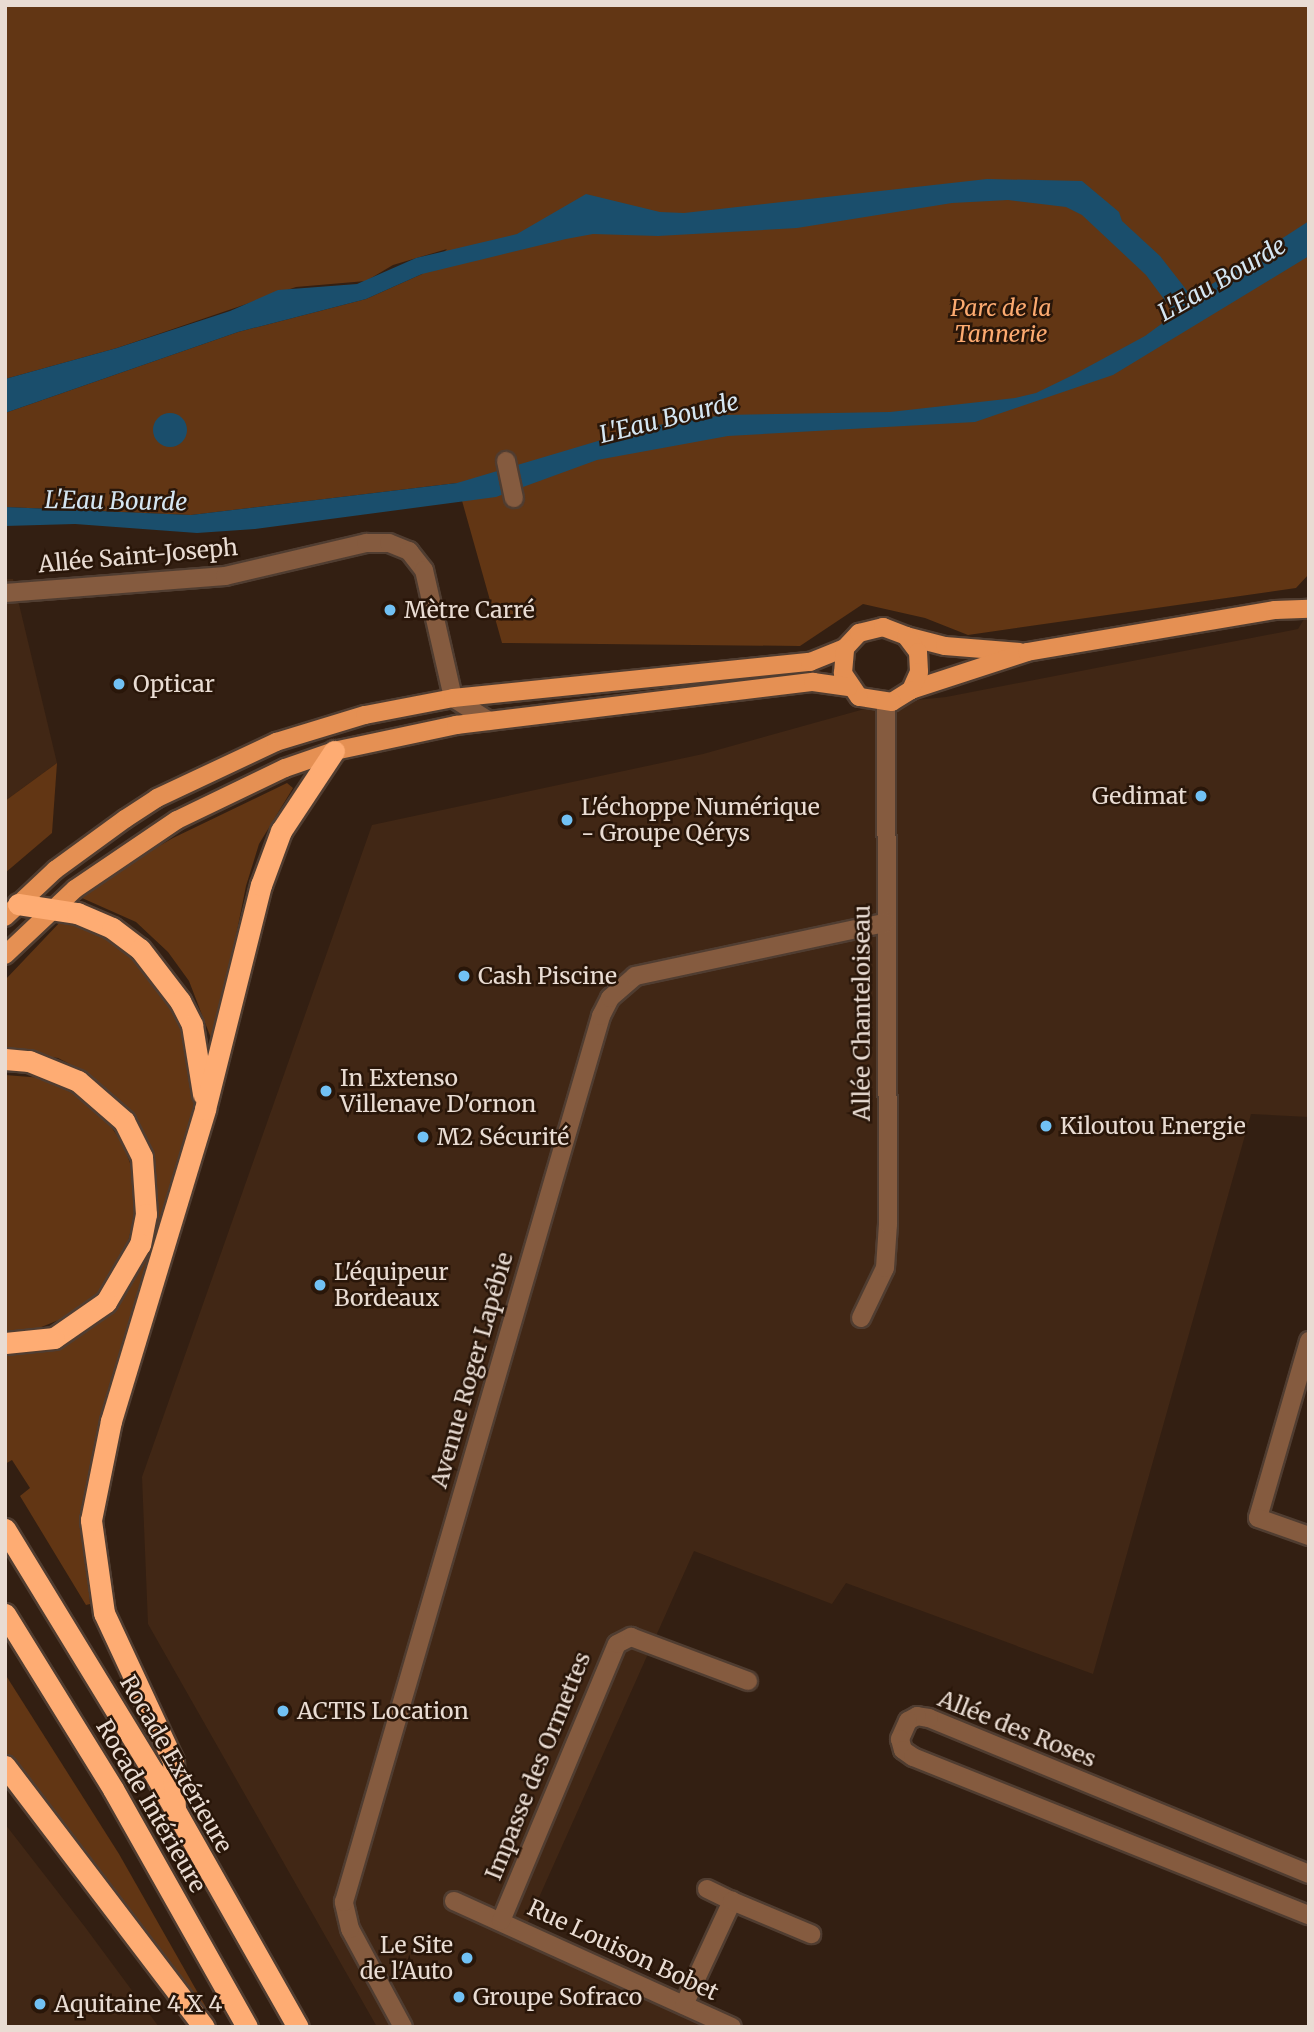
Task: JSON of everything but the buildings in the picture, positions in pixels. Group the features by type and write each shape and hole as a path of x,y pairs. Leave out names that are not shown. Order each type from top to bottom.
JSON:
{"highway":[{"path":"175,1810 173,1761 104,1613 91,1520 111,1421 205,1109 261,885 281,831 334,751"},
{"path":"11,910 53,908 112,928 140,949 159,973 192,1025 205,1109"},
{"path":"5,1059 57,1070 103,1099 117,1114 142,1157 146,1214 140,1244 106,1302 54,1338 5,1343"},
{"name":"Rocade Extérieure","path":"5,1530 175,1810 298,2027"},
{"name":"Rocade Intérieure","path":"5,1614 113,1789 247,2027"},
{"path":"5,1766 204,2027"}],"main road":[{"path":"5,955 53,908 177,820 285,768 334,751 489,721 813,682 849,687 869,702 886,703 911,690 1027,652 1275,610 1309,609"},
{"path":"11,910 125,819 176,789 276,742 365,715 453,698 810,662 845,648 871,628 883,627 946,646 1027,652"},
{"path":"906,636 920,659 911,690"},
{"path":"845,648 843,673 849,687"}],"street":[{"path":"506,461 514,498"},
{"name":"Allée Saint-Joseph","path":"5,593 225,576 366,544 389,543 409,551 424,569 453,698"},
{"path":"453,698 489,721"},
{"name":"Allée Chanteloiseau","path":"861,1318 885,1268 888,1224 886,703"},
{"name":"Avenue Roger Lapébie","path":"403,2027 350,1929 344,1902 601,1016 610,998 635,976 886,923"},
{"path":"1309,1341 1258,1518 1309,1536"},
{"name":"Impasse des Ormettes","path":"501,1921 617,1644 631,1637 748,1681"},
{"name":"Allée des Roses","path":"1309,1874 929,1718 908,1721 900,1739 903,1750 913,1757 1309,1915"},
{"path":"707,1889 811,1934"},
{"name":"Rue Louison Bobet","path":"454,1901 732,2027"},
{"path":"684,2005 732,1901"}],"shaded area":[{"path":"5,579 13,579 57,763 5,801"},
{"path":"1309,611 1309,1117 1251,1114 1093,1674 846,1583 832,1604 694,1551 524,1931 732,2027 377,2027 148,1624 142,1477 372,825 703,754 886,703 946,697 1298,629"},
{"path":"5,1824 85,1927 159,2027 5,2027"}],"green space":[{"name":"Parc de la Tannerie","path":"5,5 1309,5 1309,574 1296,588 968,635 925,618 863,604 800,646 502,643 457,483 191,515 5,507 5,413 238,332 366,299 422,274 447,249 393,265 366,281 296,287 117,348 5,379"},
{"path":"57,763 52,833 5,873 5,801"},
{"path":"287,783 293,788 259,844 246,886 214,1046 189,981 168,952 136,922 82,898 129,863 173,838"},
{"path":"62,920 114,939 141,962 175,1011 189,1040 197,1096 194,1123 94,1448 85,1507 90,1604 86,1605 20,1496 30,1488 12,1460 5,1464 5,1352 57,1344 103,1317 143,1262 156,1204 153,1164 140,1129 122,1103 89,1074 58,1058 5,1050 5,980"},
{"path":"5,1075 43,1078 78,1096 105,1118 123,1144 134,1174 136,1209 125,1254 103,1289 71,1315 39,1328 5,1331"},
{"path":"5,1674 119,1854 211,2016 206,2017 5,1753"}],"water":[{"name":"L'Eau Bourde","path":"987,179 1082,181 1119,212 1122,221 1160,256 1192,297 1309,221 1309,256 1113,375 975,422 728,436 597,460 496,497 255,529 197,533 75,524 5,526 5,507 191,515 457,483 645,427 724,415 890,412 1015,398 1036,393 1073,375 1145,336 1175,314 1146,275 1082,215 1066,207 1008,200 952,203 797,228 658,236 593,234 566,239 422,274 366,299 238,332 5,413 5,379 117,348 230,311 278,290 357,284 416,258 517,234 586,194 660,212 684,213"},
{"path":"170,413 182,418 187,430 182,442 170,447 158,442 153,430 158,418"}],"place":[{"name":"Mètre Carré","path":"390,610"},
{"name":"Opticar","path":"119,684"},
{"name":"Gedimat","path":"1201,796"},
{"name":"L'échoppe Numérique - Groupe Qérys","path":"567,820"},
{"name":"Cash Piscine","path":"464,976"},
{"name":"In Extenso Villenave D'ornon","path":"326,1091"},
{"name":"Kiloutou Energie","path":"1046,1126"},
{"name":"M2 Sécurité","path":"423,1137"},
{"name":"L'équipeur Bordeaux","path":"320,1285"},
{"name":"ACTIS Location","path":"283,1711"},
{"name":"Le Site de l'Auto","path":"467,1958"},
{"name":"Groupe Sofraco","path":"459,1997"},
{"name":"Aquitaine 4 X 4","path":"40,2004"}]}
